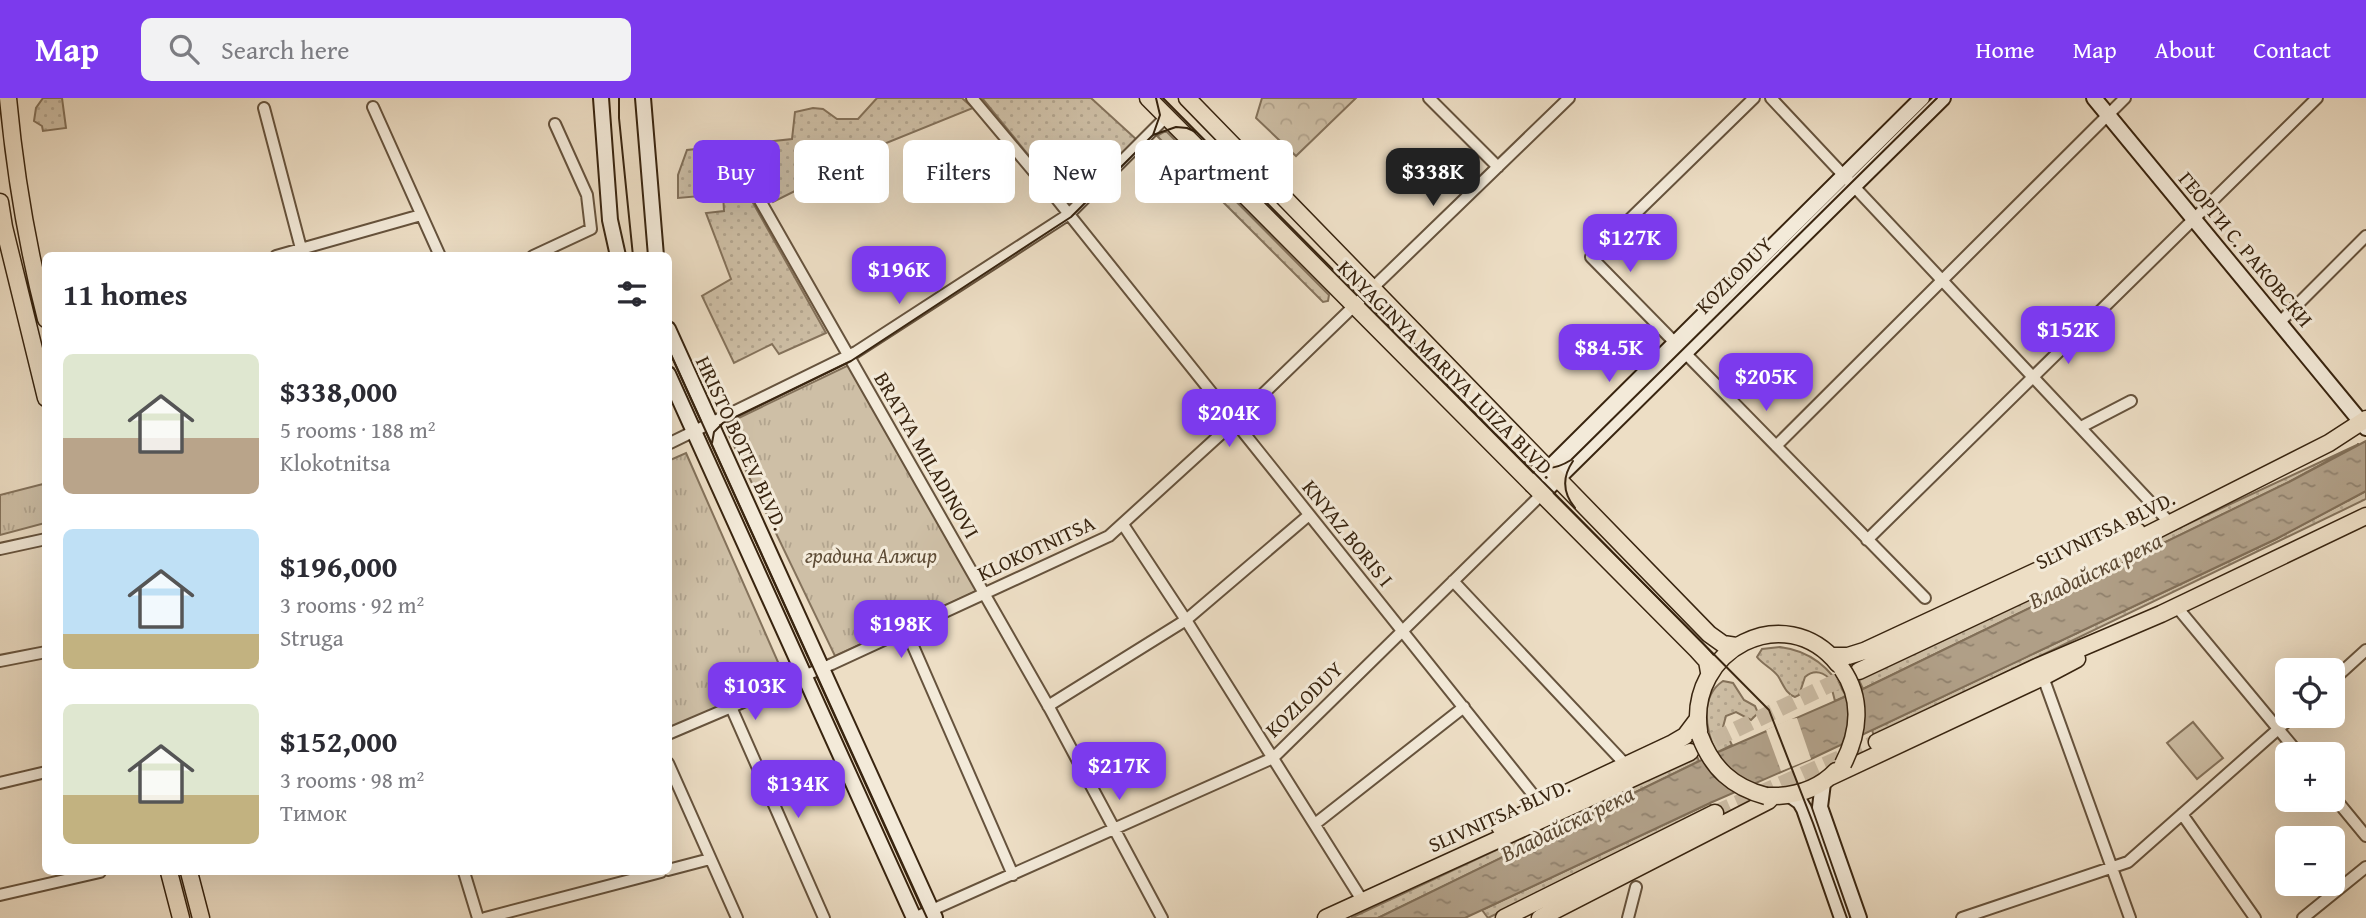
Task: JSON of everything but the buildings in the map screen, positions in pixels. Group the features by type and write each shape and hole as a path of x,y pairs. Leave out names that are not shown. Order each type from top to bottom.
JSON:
{"main road":[{"path":"8,98 24,222 42,304"},
{"path":"601,98 610,220 617,252"},
{"path":"643,98 656,252"},
{"name":"KNYAGINYA MARIYA LUIZA BLVD.","path":"1148,98 1697,650 1707,661 1710,672"},
{"name":"KNYAGINYA MARIYA LUIZA BLVD.","path":"1187,98 1712,637 1723,644 1736,646"},
{"name":"KOZLODUY","path":"1849,181 1922,98"},
{"name":"KOZLODUY","path":"1537,489 1849,181 1943,98"},
{"name":"ГЕОРГИ С. РАКОВСКИ","path":"2094,98 2365,423"},
{"path":"0,202 2,227 42,382"},
{"name":"HRISTO BOTEV BLVD.","path":"672,339 933,914"},
{"name":"HRISTO BOTEV BLVD.","path":"672,382 914,918"},
{"name":"SLIVNITSA BLVD.","path":"1859,671 2133,541 2365,423"},
{"path":"1859,918 1820,807 1827,780 1843,764 1854,738 1857,711 1852,688 1837,663 1808,641 1796,636 1782,634 1753,638 1723,656 1710,672 1700,696 1699,728 1707,755 1719,771 1742,788 1770,796 1790,795 1807,791 1827,780 2043,677 2176,606 2366,516"},
{"path":"1837,663 2084,549 2169,522"},
{"path":"1877,742 2039,666 2161,614"},
{"path":"1362,900 1541,805 1699,728"},
{"name":"SLIVNITSA BLVD.","path":"1326,918 1690,752"},
{"path":"1790,795 1800,802 1804,809 1842,918"},
{"path":"1540,918 1768,801 1770,796"},
{"path":"1504,918 1715,813"},
{"path":"170,875 181,918"},
{"path":"190,875 201,918"}],"street":[{"name":"KNYAZ BORIS I","path":"972,98 1069,214 1535,797"},
{"path":"1429,98 1498,167"},
{"name":"KLOKOTNITSA","path":"672,732 906,630 1109,536 1124,526 1569,98"},
{"path":"1755,98 1591,257 1925,598"},
{"path":"1772,98 2169,522"},
{"path":"1776,446 2125,98"},
{"path":"1867,540 2317,98"},
{"path":"373,107 438,252"},
{"path":"264,108 302,252 421,215"},
{"path":"672,442 850,359 1069,214 1166,117"},
{"path":"542,252 591,229 587,195 555,124"},
{"name":"BRATYA MILADINOVI","path":"761,203 1048,706 1163,918"},
{"path":"2280,322 2366,236"},
{"path":"2081,427 2131,401"},
{"name":"KOZLODUY","path":"914,918 933,914 1273,758 1524,512 1537,489"},
{"path":"1048,706 1186,620 1309,515"},
{"path":"1124,526 1362,900"},
{"path":"0,549 42,540"},
{"path":"1453,581 1626,765"},
{"path":"2176,606 2289,742"},
{"path":"906,630 1013,875"},
{"path":"2345,669 2366,650"},
{"path":"0,661 42,653"},
{"path":"2043,677 2130,918"},
{"path":"731,707 824,918"},
{"path":"1315,824 1464,707"},
{"path":"1962,918 2128,862 2278,729"},
{"path":"672,772 737,918"},
{"path":"0,783 42,773"},
{"path":"2345,811 2366,836"},
{"path":"2182,814 2255,918"},
{"path":"672,869 710,859"},
{"path":"2303,918 2366,867"},
{"path":"0,895 87,875"},
{"path":"465,875 478,918"},
{"path":"485,918 650,875"},
{"path":"1628,918 1636,887"}],"green space":[{"path":"43,98 62,98 66,128 43,131 42,126 34,121 36,108"},
{"path":"877,98 962,98 973,108 889,142 794,140 794,192 780,198 780,140 792,139 795,112 823,109 837,119 858,119"},
{"path":"982,98 1091,98 1137,140 1121,156 1121,140 1029,140 1029,156"},
{"path":"1262,98 1356,98 1296,156 1293,153 1293,140 1279,140 1256,118"},
{"path":"1166,131 1175,140 1161,140 1157,136"},
{"path":"693,149 693,197 678,198 678,175 687,150"},
{"path":"724,203 753,203 826,333 779,354 772,344 734,363 702,296 731,279 706,213 724,211"},
{"path":"1224,203 1238,203 1329,295 1328,301 1323,302"},
{"name":"градина Алжир","path":"851,364 979,590 835,656 724,425"},
{"path":"2359,444 2289,482 1863,689 1858,678"},
{"path":"686,453 785,678 672,728 672,459"},
{"path":"42,484 42,524 0,535 0,495"},
{"path":"2366,491 2366,499 1874,736 1872,730 2276,539"},
{"path":"1780,647 1802,653 1820,663 1846,696 1835,701 1829,678 1817,672 1805,677 1799,695 1792,696 1776,673 1757,657 1762,649"},
{"path":"1723,681 1733,683 1744,700 1755,706 1758,713 1751,720 1736,712 1726,716 1723,727 1732,745 1716,753 1707,724 1707,714 1710,696"},
{"path":"2193,722 2223,758 2197,779 2167,743"},
{"path":"1697,756 1699,761 1378,918 1351,918"},
{"path":"1710,803 1712,808 1488,918 1482,910"}],"water":[{"path":"2366,441 2366,491 2276,539 1811,759 1710,803 1465,918 1378,918 1716,753 1863,689 2289,482"}],"pier":[{"path":"1797,718 1811,759 1781,771 1766,730"}],"tunnel":[{"path":"1693,750 1856,672"},
{"path":"1715,813 1877,742"}],"tram line":[{"path":"619,98 633,252"},
{"path":"1153,135 1160,115 1156,98"},
{"path":"1163,98 1769,710 1847,918"},
{"path":"1524,462 1548,468 1571,460 1937,98"},
{"path":"712,443 714,432 723,423 851,361 1071,217 1153,135 1176,127 1196,132"},
{"path":"672,357 927,918"},
{"path":"1573,461 1565,484 1575,508"}],"water label":[{"name":"Владайска река","path":"2095,570"},
{"name":"Владайска река","path":"1567,823"}]}
